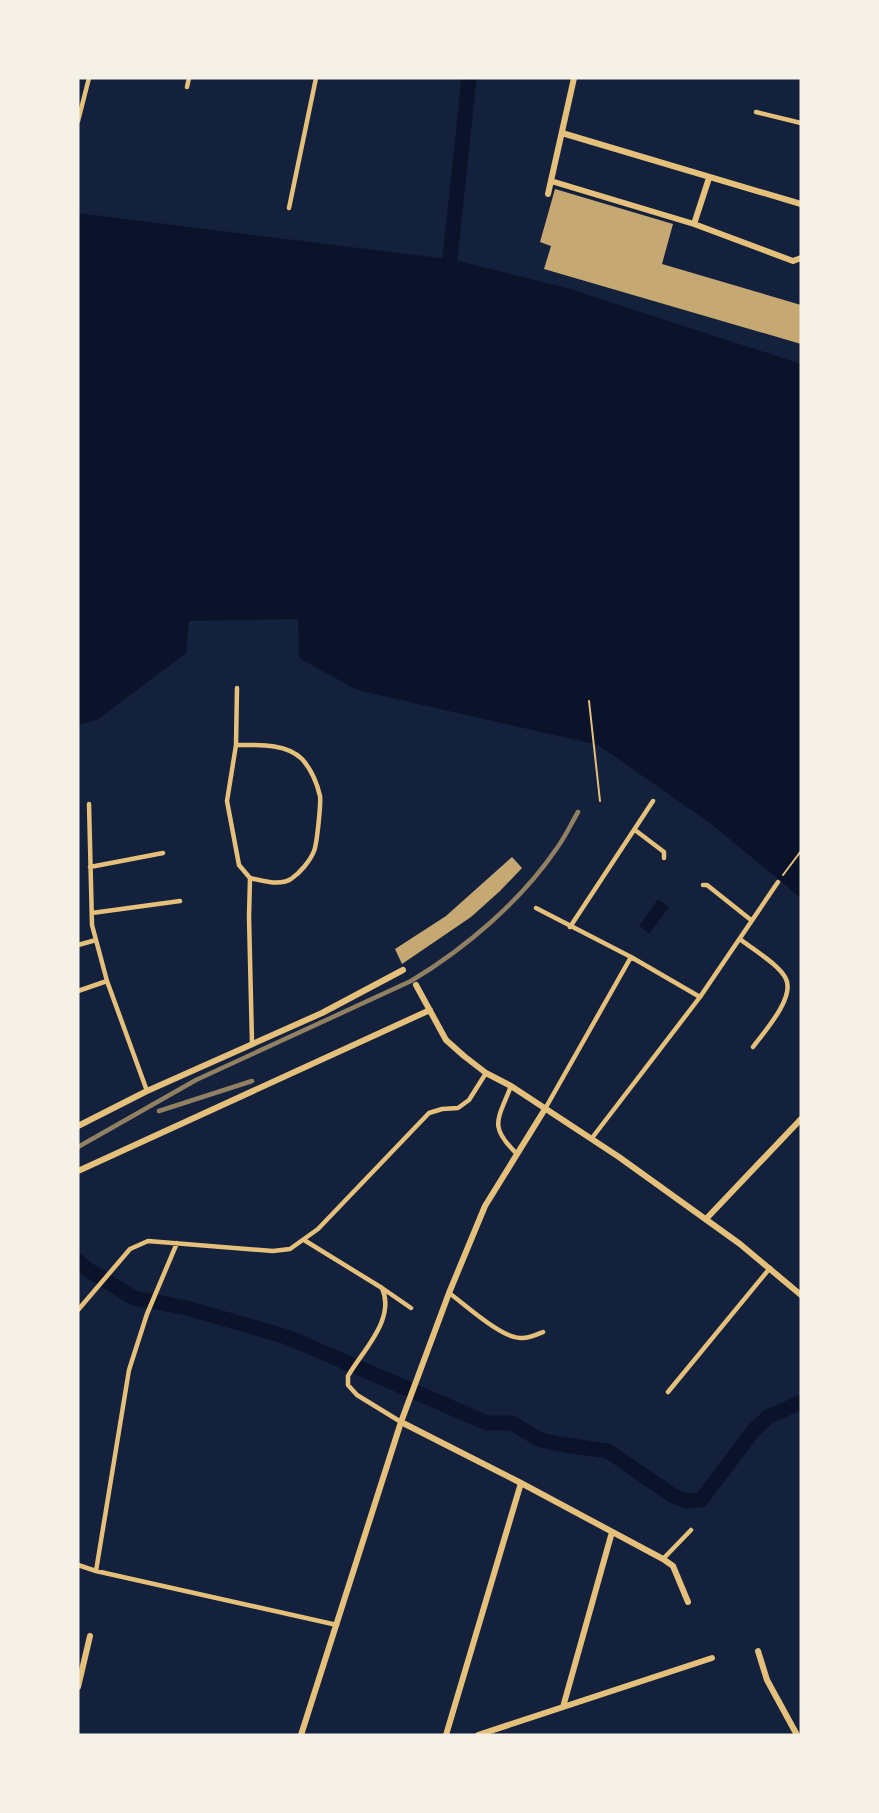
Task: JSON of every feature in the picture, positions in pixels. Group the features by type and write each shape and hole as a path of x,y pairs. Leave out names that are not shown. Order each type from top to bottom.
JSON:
{"street":[{"path":"548,194 574,78"},
{"path":"562,133 801,204"},
{"path":"694,224 709,178"},
{"path":"551,181 694,224 793,261 801,258"},
{"path":"78,1126 147,1091 322,1013 403,970"},
{"path":"416,985 446,1040 486,1073 511,1086 592,1138 706,1219 801,1295"},
{"path":"78,1171 430,1010"},
{"path":"301,1735 400,1422 449,1293 485,1206 545,1109"},
{"path":"706,1219 801,1119"},
{"path":"400,1422 521,1483 663,1559 673,1566 688,1602"},
{"path":"446,1735 521,1483"},
{"path":"563,1707 612,1532"},
{"path":"78,1687 90,1636"},
{"path":"758,1651 767,1680 797,1735"},
{"path":"478,1735 712,1658"}],"lane":[{"path":"78,121 89,78"},
{"path":"187,87 189,78"},
{"path":"290,208 316,78"},
{"path":"756,112 801,123"},
{"path":"236,745 265,745 280,748 301,758 314,776 320,798 314,851 302,870 289,880 273,883 250,878 239,864 227,801 236,745 237,688"},
{"path":"570,927 653,801"},
{"path":"89,804 92,913 96,940 106,981 147,1091"},
{"path":"635,830 664,852 664,858"},
{"path":"90,867 163,853"},
{"path":"250,878 252,1043"},
{"path":"592,1138 700,997 778,882"},
{"path":"703,885 707,885 752,920"},
{"path":"92,913 180,901"},
{"path":"536,908 631,957 700,997"},
{"path":"740,939 776,967 786,978 788,991 782,1007 753,1047"},
{"path":"78,945 96,940"},
{"path":"545,1109 631,957"},
{"path":"78,991 106,981"},
{"path":"78,1310 130,1249 148,1241 273,1251 290,1249 318,1229 429,1113 458,1108 469,1100 486,1073"},
{"path":"511,1086 499,1120 498,1131 503,1141 517,1154"},
{"path":"304,1240 382,1287 411,1308"},
{"path":"96,1571 129,1370 147,1314 177,1243"},
{"path":"668,1392 770,1268"},
{"path":"382,1287 387,1299 385,1318 352,1368 348,1376 348,1385 357,1395 400,1422"},
{"path":"449,1293 502,1332 519,1339 543,1332"},
{"path":"663,1559 691,1530"},
{"path":"78,1565 337,1625"}],"path":[{"path":"589,701 600,801"},
{"path":"778,882 801,851"}],"water":[{"path":"78,213 455,260 567,288 801,364 801,898 710,823 598,745 357,690 299,658 298,619 189,621 186,653 97,720 78,725"},
{"path":"658,899 669,907 649,934 639,926"}],"building":[{"path":"555,189 673,224 662,264 801,305 801,344 544,269 551,246 540,242"},
{"path":"512,857 522,868 500,891 471,917 402,964 395,949 446,916"}],"waterway":[{"path":"448,278 469,78"},
{"path":"78,1261 134,1298 187,1308 287,1337 487,1423 512,1423 540,1440 608,1451 672,1495 686,1501 701,1500 754,1430 768,1417 801,1402"}],"railway":[{"path":"78,1147 196,1080 411,981 432,968 491,922 527,886 560,844 578,812"},
{"path":"159,1111 252,1081"}]}
